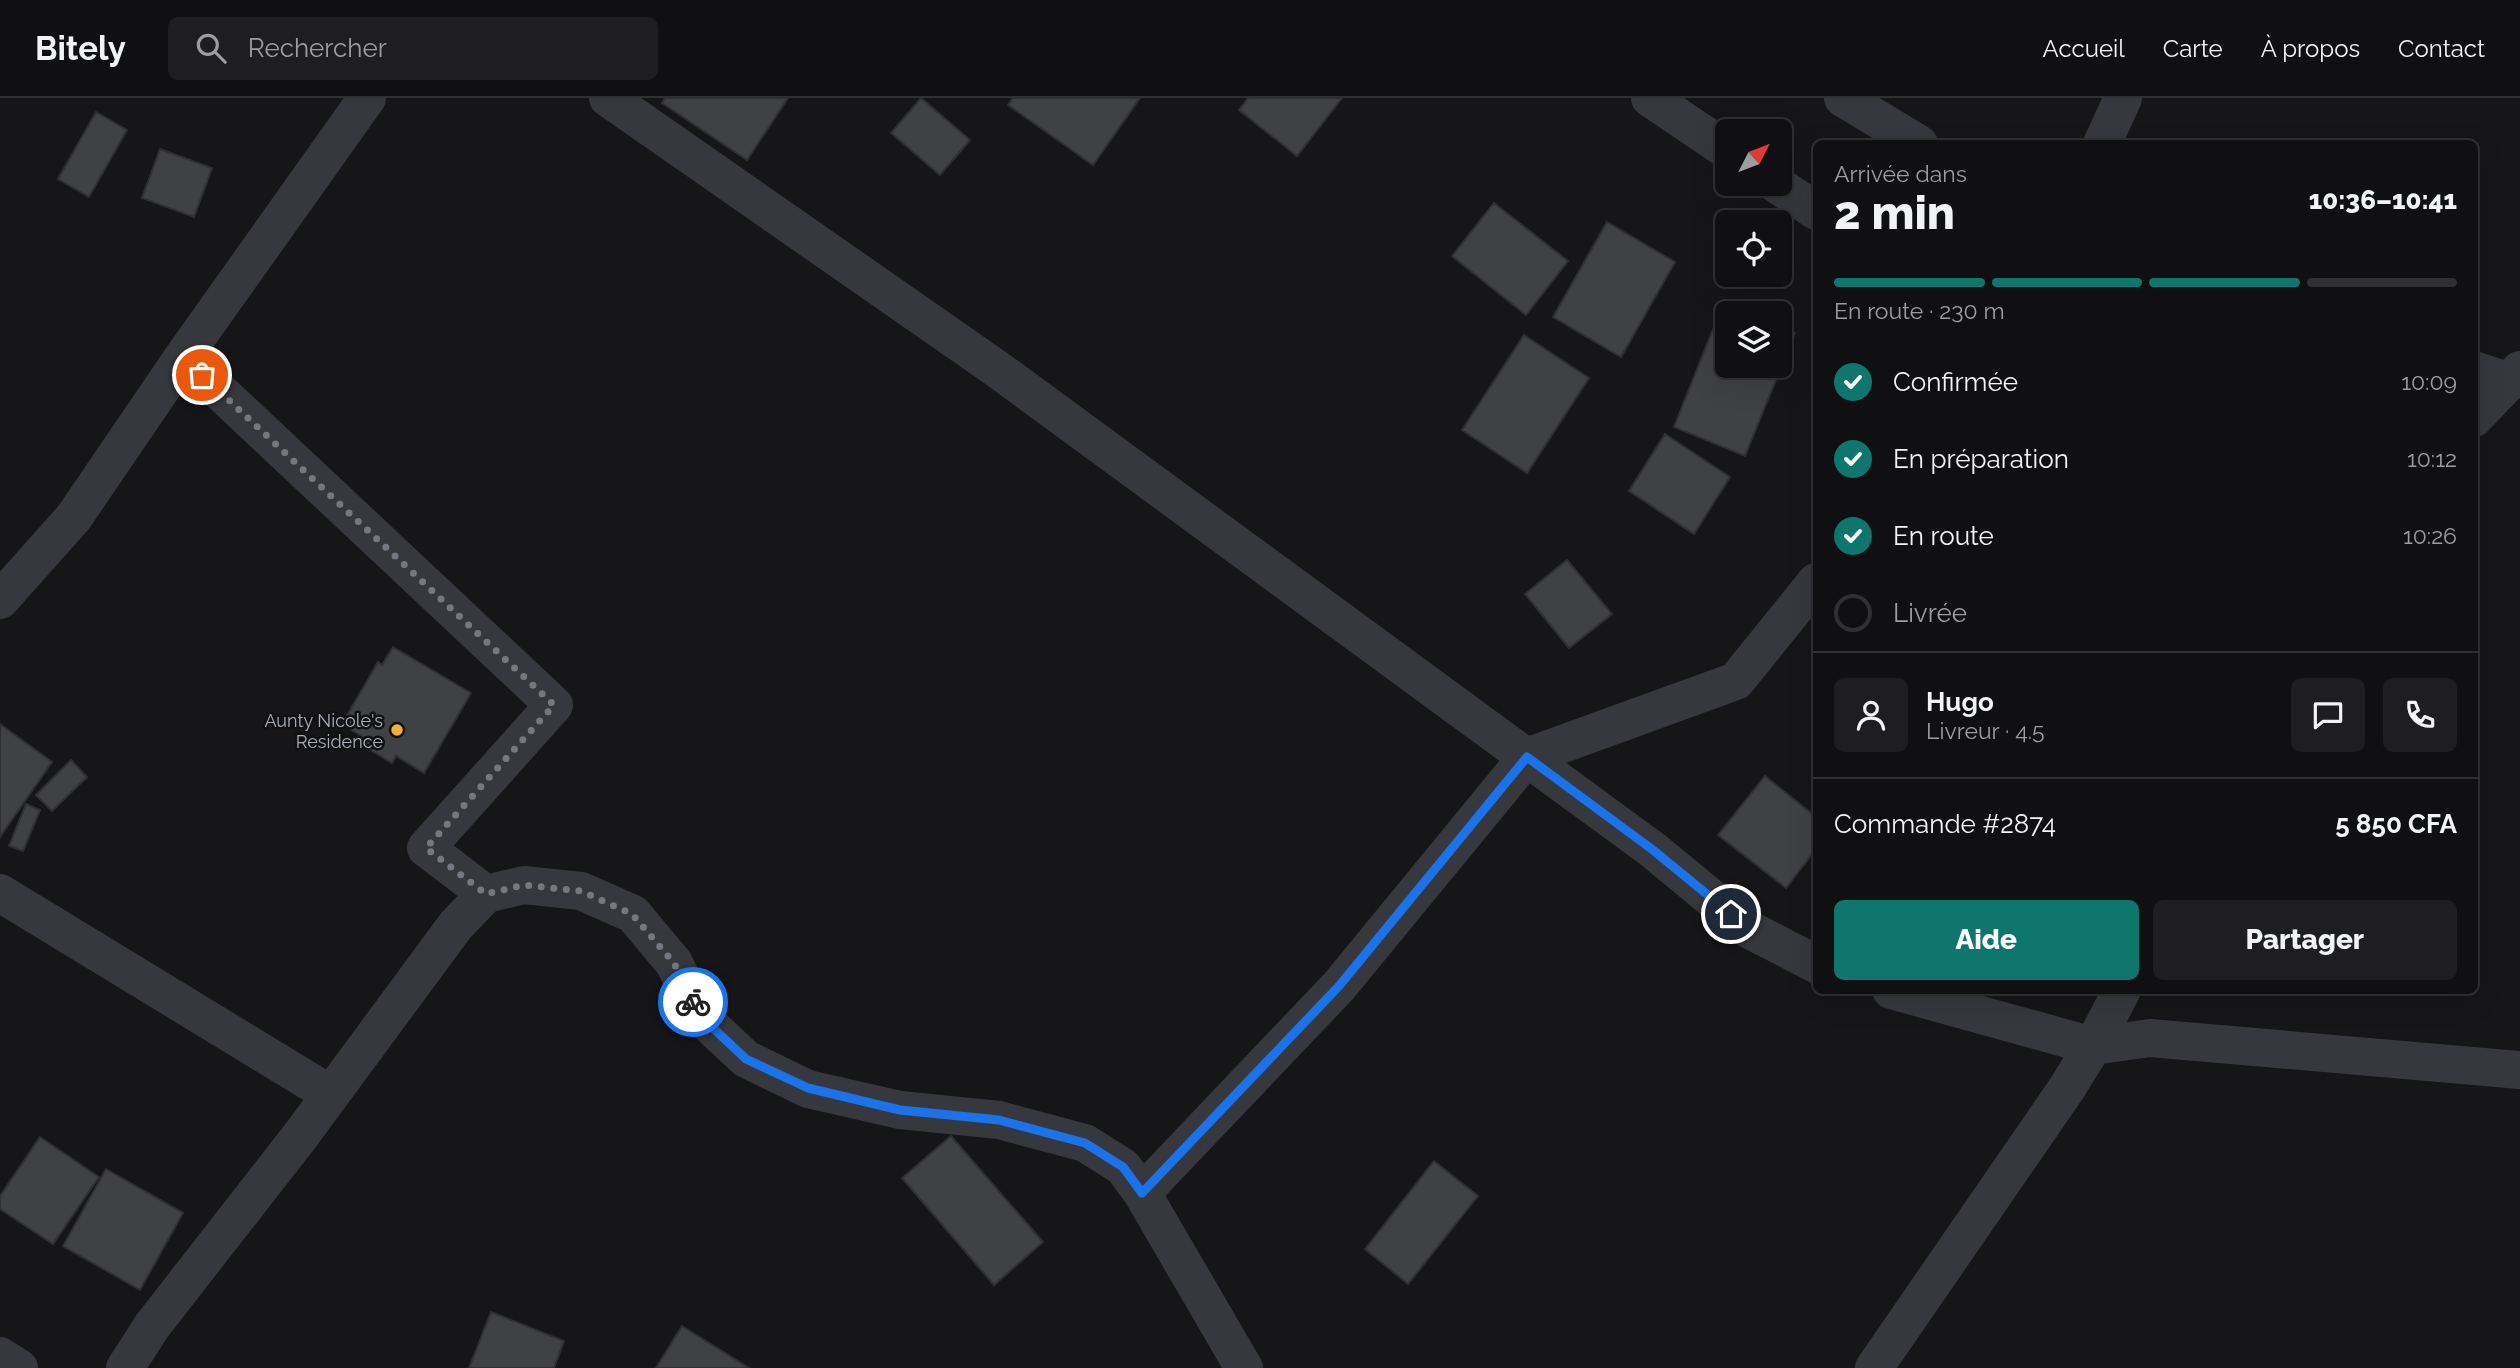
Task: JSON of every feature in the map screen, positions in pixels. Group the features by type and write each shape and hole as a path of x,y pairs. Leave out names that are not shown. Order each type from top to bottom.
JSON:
{"street":[{"path":"0,600 74,517 183,357 367,98"},
{"path":"608,98 997,369 1653,850 1751,930 1813,962"},
{"path":"1650,98 1715,142"},
{"path":"1843,98 1912,140"},
{"path":"2104,140 2123,98"},
{"path":"1792,195 1813,209"},
{"path":"183,357 554,705 426,848 486,894"},
{"path":"2478,411 2501,374"},
{"path":"1142,1193 1339,986 1527,757 1736,681 1813,586"},
{"path":"125,1368 152,1326 301,1135 456,925 486,894 524,885 581,891 632,914 674,963 699,1015 746,1059 808,1088 900,1110 999,1120 1085,1143 1123,1167 1142,1193 1244,1368"},
{"path":"0,893 330,1094"},
{"path":"1905,994 2093,1046 2150,1038 2520,1070"},
{"path":"1874,1368 2067,1088 2120,994"},
{"path":"0,1356 19,1368"}],"building":[{"path":"665,98 788,98 747,160 662,103"},
{"path":"921,98 970,140 940,175 891,133"},
{"path":"1013,98 1140,98 1093,165 1008,105"},
{"path":"1248,98 1342,98 1297,156 1239,110"},
{"path":"96,112 127,130 89,197 58,179"},
{"path":"160,149 212,168 194,217 142,198"},
{"path":"1494,203 1568,261 1526,315 1452,256"},
{"path":"1607,222 1675,262 1621,357 1553,317"},
{"path":"1715,324 1715,378 1777,378 1745,456 1674,427"},
{"path":"1524,335 1589,378 1527,473 1462,430"},
{"path":"1665,434 1730,477 1694,534 1629,491"},
{"path":"1567,560 1612,614 1569,648 1525,594"},
{"path":"393,647 471,693 424,773 396,756 392,763 359,743 363,737 342,724 378,662 382,665"},
{"path":"0,724 52,762 0,837"},
{"path":"71,760 87,777 52,811 36,795"},
{"path":"1765,776 1813,815 1813,853 1786,888 1718,835"},
{"path":"26,804 40,810 23,851 9,846"},
{"path":"951,1136 1043,1242 994,1285 902,1178"},
{"path":"40,1137 99,1177 53,1244 0,1209 0,1196"},
{"path":"1434,1161 1478,1196 1408,1284 1365,1249"},
{"path":"106,1169 183,1213 140,1290 63,1246"},
{"path":"491,1312 564,1341 554,1368 469,1368"},
{"path":"682,1326 749,1368 656,1368"}],"way so far":[{"path":"202,375 554,705 426,848 486,894 524,885 581,891 632,914 674,963 693,1002"}],"place":[{"name":"Aunty Nicole's Residence","path":"397,730"}],"route":[{"path":"693,1002 699,1015 746,1059 808,1088 900,1110 999,1120 1085,1143 1123,1167 1142,1193 1339,986 1527,757 1653,850 1731,914"}]}
